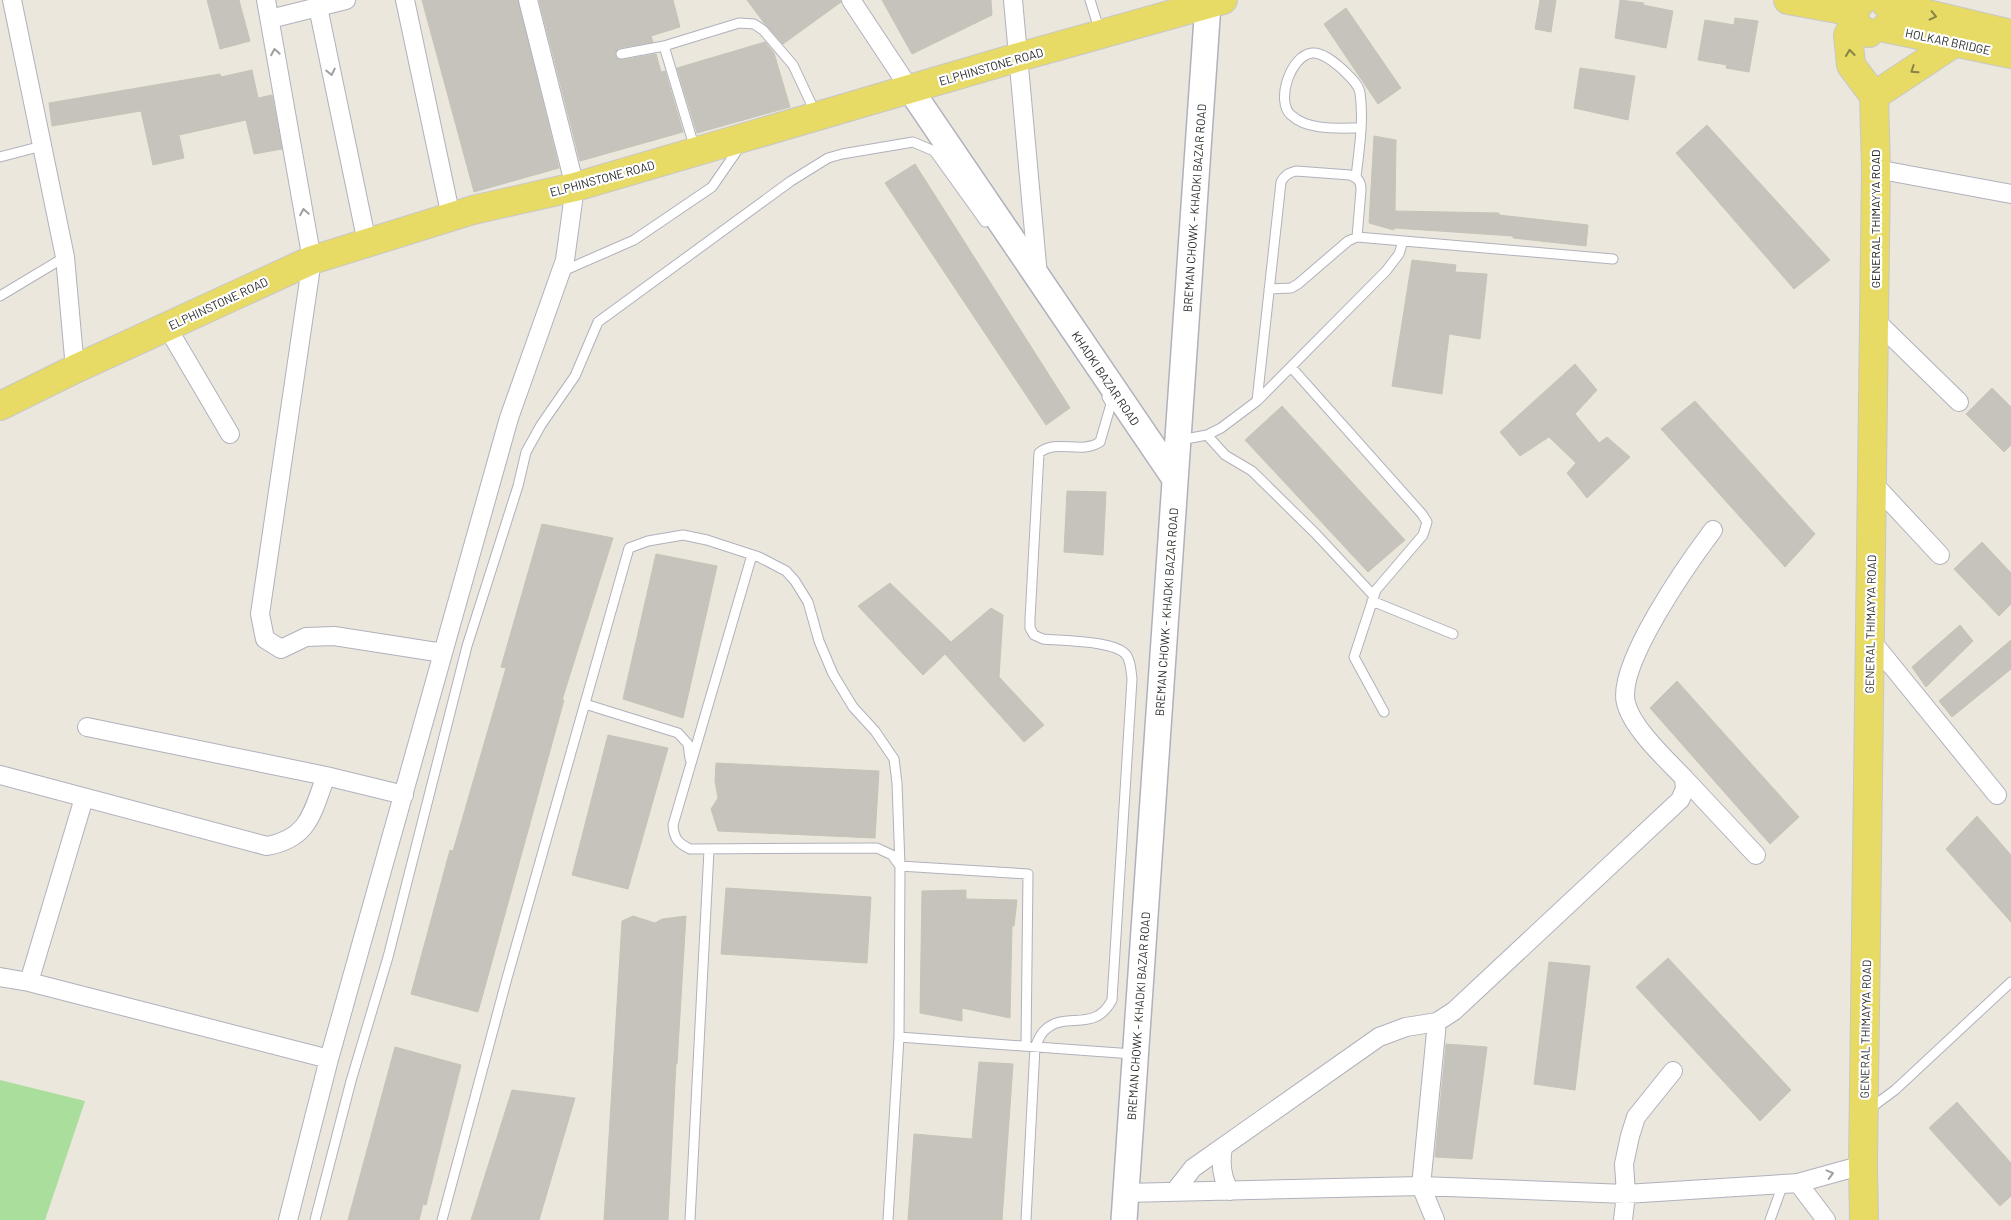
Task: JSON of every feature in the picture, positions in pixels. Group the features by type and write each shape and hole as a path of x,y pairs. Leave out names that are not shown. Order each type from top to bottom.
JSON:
{"main road":[{"path":"1788,0 2011,34"},
{"name":"ELPHINSTONE ROAD","path":"0,406 75,368 312,260 450,217 575,187 1198,4"},
{"name":"BREMAN CHOWK - KHADKI BAZAR ROAD","path":"1124,1220 1178,440 1198,4"},
{"path":"1870,14 1848,35 1851,65 1869,89 1954,43"},
{"name":"HOLKAR BRIDGE","path":"1870,14 1954,43 2011,54"},
{"name":"KHADKI BAZAR ROAD","path":"910,89 1175,479"},
{"name":"GENERAL THIMAYYA ROAD","path":"1864,1220 1863,1165 1876,169 1869,89"}],"street":[{"path":"12,0 64,257 75,368"},
{"path":"266,0 312,260 260,614 265,639 281,649 306,637 334,636 444,654"},
{"path":"270,19 346,0"},
{"path":"405,0 450,217"},
{"path":"288,1220 329,1059 509,418 565,260 575,187 528,0"},
{"path":"851,0 910,89"},
{"name":"KHADKI BAZAR ROAD","path":"1013,0 1038,277"},
{"path":"318,7 367,243"},
{"path":"1876,169 2011,194"},
{"path":"1874,319 1959,402"},
{"path":"167,326 230,434"},
{"path":"1872,482 1940,555"},
{"path":"1713,530 1676,581 1632,665 1625,685 1626,703 1633,722 1756,855"},
{"path":"1870,640 1997,796"},
{"path":"87,727 326,776 404,795"},
{"path":"0,775 267,846 282,843 296,836 309,821 326,776"},
{"path":"1175,1191 1193,1168 1379,1038 1406,1027 1437,1022 1454,1011 1680,800 1685,789 1684,778"},
{"path":"29,982 84,798"},
{"path":"0,977 29,982 329,1059"},
{"path":"1435,1220 1421,1186 1437,1022"},
{"path":"1623,1220 1626,1194 1624,1164 1636,1117 1673,1070"},
{"path":"1223,1147 1220,1162 1224,1182 1230,1190"},
{"path":"1125,1193 1421,1186 1626,1194 1790,1183 1863,1165"},
{"path":"1790,1183 1826,1220"}],"lane":[{"path":"1090,0 1101,34"},
{"path":"621,54 664,46 739,23 754,24 762,30 793,65 816,116"},
{"path":"664,46 696,152"},
{"path":"1356,177 1361,128 1360,91 1350,77 1321,54 1312,53 1300,59 1287,77 1285,98 1289,114 1301,122 1317,126 1361,128"},
{"path":"561,272 634,240 712,187 746,137"},
{"path":"315,1220 351,1081 388,957 467,646 518,486 526,452 541,425 574,376 598,322 791,181 828,158 842,154 913,142 934,151 993,233"},
{"path":"0,157 42,146"},
{"path":"1256,401 1281,182 1284,176 1296,171 1356,177 1361,182 1357,237"},
{"path":"1269,289 1291,288 1298,284 1348,240 1357,237 1613,259"},
{"path":"1178,440 1207,435 1221,428 1256,401 1386,271 1399,254 1403,241"},
{"path":"0,296 64,257"},
{"path":"1291,367 1422,514 1427,522 1423,535 1376,590 1354,657 1384,712"},
{"path":"1030,1046 1052,1024 1099,1018 1107,1010 1112,1000 1131,665 1126,655 1118,648 1108,645 1043,639 1034,635 1030,628 1038,453 1046,447 1083,449 1093,447 1100,442 1111,404 1100,387"},
{"path":"1207,435 1225,455 1252,471 1315,533 1373,598 1453,634"},
{"path":"442,1220 628,548 648,541 683,535 706,540 752,555 786,571 796,581 808,602 819,641 833,674 854,707 876,731 894,759 897,783 900,866 899,1036 888,1220"},
{"path":"752,555 673,825 674,836 679,844 690,849 877,848 892,855 900,866"},
{"path":"584,704 678,733 688,744 691,762"},
{"path":"690,1220 709,850"},
{"path":"900,866 1028,874 1030,1046 1026,1220"},
{"path":"1864,1113 1895,1090 2011,982"},
{"path":"899,1036 1135,1054"},
{"path":"1770,1220 1790,1183"}],"green space":[{"path":"0,1080 85,1101 45,1220 0,1220"}],"building":[{"path":"207,0 239,0 250,41 220,49"},
{"path":"422,0 518,0 559,168 474,192"},
{"path":"539,0 673,0 680,27 651,36 653,42 619,48 615,55 622,60 656,54 661,72 665,71 683,132 580,161"},
{"path":"747,0 840,0 841,2 783,44"},
{"path":"882,0 991,0 992,15 912,54"},
{"path":"1540,0 1556,0 1551,32 1535,29"},
{"path":"1620,0 1644,3 1643,5 1673,11 1666,48 1615,38"},
{"path":"1346,8 1401,88 1378,104 1324,24"},
{"path":"1735,18 1758,21 1749,72 1726,68 1727,65 1698,60 1705,20 1734,25"},
{"path":"765,42 774,53 790,107 697,133 677,68"},
{"path":"1580,68 1635,76 1628,120 1574,108"},
{"path":"252,70 258,98 272,95 282,149 254,154 246,120 179,135 184,158 153,165 141,111 52,126 49,103 220,74 221,77"},
{"path":"1707,125 1830,260 1794,289 1676,153"},
{"path":"1374,136 1396,140 1395,211 1499,213 1499,215 1588,225 1586,246 1513,238 1513,236 1394,228 1394,230 1369,223"},
{"path":"915,164 1070,408 1046,425 885,183"},
{"path":"1412,260 1456,265 1455,272 1487,274 1480,339 1449,334 1442,394 1392,386"},
{"path":"1575,364 1597,390 1575,414 1599,443 1607,437 1630,457 1587,498 1567,473 1576,463 1549,437 1520,456 1500,432"},
{"path":"1992,388 2011,407 2011,445 2004,452 1966,414"},
{"path":"1695,401 1815,534 1785,567 1661,429"},
{"path":"1282,406 1405,540 1368,572 1245,440"},
{"path":"1067,491 1106,492 1103,555 1064,552"},
{"path":"542,524 613,538 562,700 564,700 478,1012 411,994 450,850 453,851 506,668 501,667"},
{"path":"1982,542 2011,573 2011,604 1999,616 1954,569"},
{"path":"656,554 717,566 683,718 623,699"},
{"path":"890,583 951,642 991,608 1003,615 999,677 1044,725 1024,742 945,654 923,675 858,606"},
{"path":"1960,625 1973,641 1926,687 1912,667"},
{"path":"2011,640 2011,669 1952,717 1939,701"},
{"path":"1677,681 1799,817 1770,844 1650,708"},
{"path":"608,735 668,748 628,889 572,875"},
{"path":"716,763 879,771 875,838 718,831 711,809 718,798 715,781"},
{"path":"1977,816 2011,855 2011,922 1946,849"},
{"path":"726,888 871,897 867,963 721,954"},
{"path":"966,890 966,899 1017,900 1014,926 1012,926 1010,1018 962,1008 962,1021 920,1013 922,891"},
{"path":"633,916 655,923 662,919 686,916 668,1220 604,1220 622,921"},
{"path":"1668,958 1791,1090 1760,1121 1636,987"},
{"path":"1549,962 1590,966 1575,1090 1534,1084"},
{"path":"1446,1044 1487,1047 1472,1159 1435,1157"},
{"path":"395,1047 461,1065 426,1205 423,1204 419,1220 348,1220"},
{"path":"979,1062 1013,1064 1002,1220 908,1220 914,1134 972,1139"},
{"path":"512,1090 575,1098 539,1220 471,1220"},
{"path":"1957,1102 2011,1163 2011,1196 2000,1206 1929,1128"}]}
